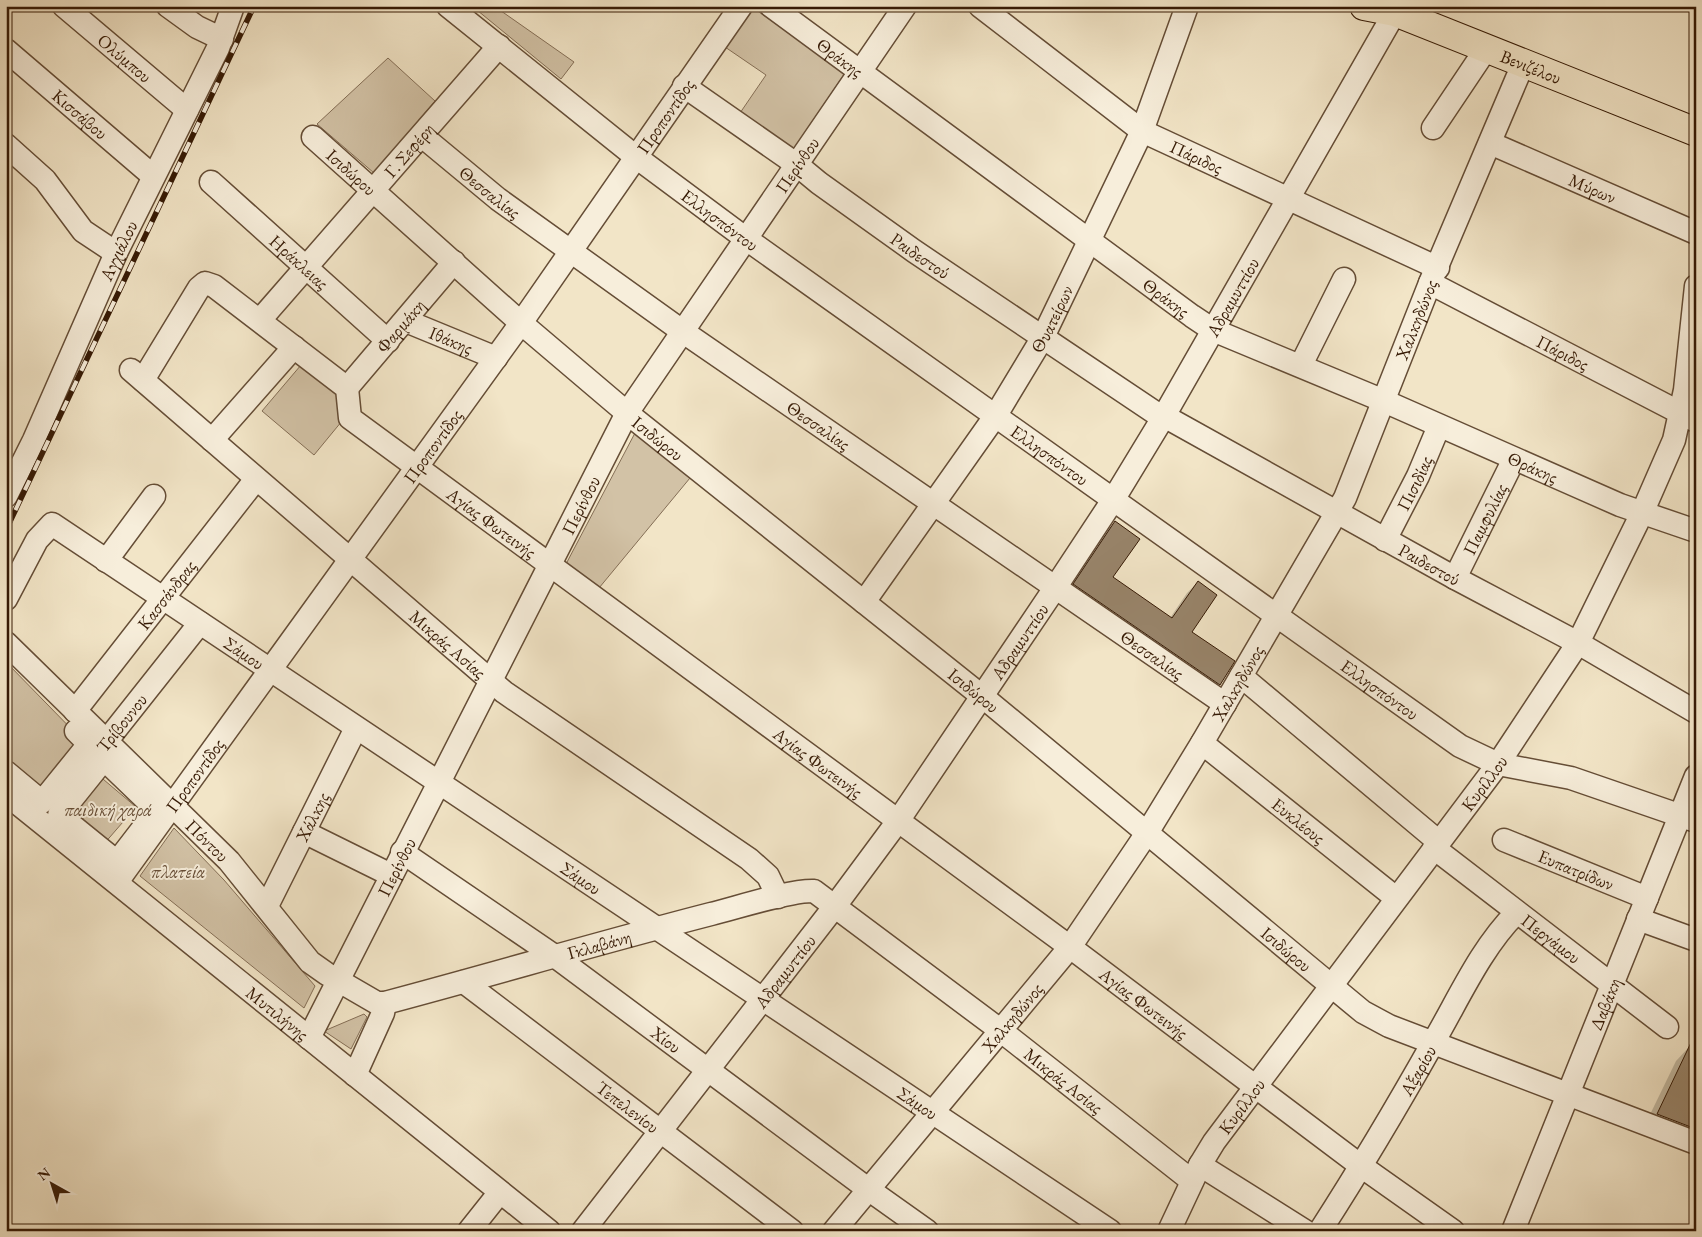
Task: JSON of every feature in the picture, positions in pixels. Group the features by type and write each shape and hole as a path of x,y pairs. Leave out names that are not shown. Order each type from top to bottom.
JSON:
{"main road":[{"name":"Βενιζέλου","path":"1364,6 1395,12 1696,132"}],"street":[{"name":"Ολύμπου","path":"64,6 186,110"},
{"path":"168,6 222,40"},
{"name":"Αγχιάλου","path":"6,496 34,440 116,253 222,40 233,6"},
{"name":"Ελλησπόντου","path":"448,6 636,157 745,238 1460,746 1498,764 1572,778 1688,818"},
{"name":"Προποντίδος","path":"117,882 165,808 269,670 521,323 741,6"},
{"name":"Θράκης","path":"771,6 1090,242 1213,330 1301,365 1345,386 1384,401 1620,505 1696,530"},
{"name":"Περίνθου","path":"309,1038 390,875 551,566 628,413 745,238 905,6"},
{"name":"Πάριδος","path":"980,6 1142,131 1289,200 1434,276 1688,416"},
{"name":"Θυατείρων","path":"864,602 996,415 1043,337 1142,131 1186,6"},
{"name":"Αδραμυττίου","path":"583,1231 836,906 898,821 983,697 1113,500 1163,417 1395,12"},
{"name":"Γ. Σεφέρη","path":"260,320 499,46"},
{"path":"1433,128 1486,49"},
{"name":"Κισσάβου","path":"6,50 153,176"},
{"name":"Χαλκηδώνος","path":"834,1231 1070,946 1147,833 1202,743 1337,513 1523,64"},
{"name":"Ραιδεστού","path":"684,86 796,164 819,183 914,251 1163,417 1385,540 1578,643 1696,712"},
{"name":"Θεσσαλίας","path":"422,136 498,200 682,331 1224,704"},
{"name":"Ισιδώρου","path":"313,137 375,190 521,323 628,413 983,697 1329,985 1376,1020 1696,1143"},
{"name":"Μύρων","path":"1490,143 1696,233"},
{"path":"6,145 44,180 83,231 116,253"},
{"name":"Ηράκλειας","path":"211,182 388,340"},
{"name":"Φαρμάκη","path":"347,388 454,262"},
{"path":"1301,365 1344,279"},
{"name":"Μικράς Ασίας","path":"260,320 214,286 205,283 137,375 256,479 351,558 490,681 749,859 768,876 778,897"},
{"name":"Κυρίλλου","path":"1169,1231 1196,1173 1214,1142 1329,985 1498,764 1578,643 1643,511 1674,440 1688,416 1696,286"},
{"path":"260,320 347,388"},
{"name":"Ιθάκης","path":"406,320 496,358"},
{"path":"212,440 294,347"},
{"name":"Αγίας Φωτεινής","path":"347,388 350,418 1070,946 1362,1166 1453,1231"},
{"name":"Πισιδίας","path":"1385,540 1418,476 1439,426"},
{"name":"Παμφυλίας","path":"1455,578 1514,459"},
{"name":"Κασσάνδρας","path":"75,711 256,479"},
{"path":"106,561 154,496"},
{"name":"Σάμου","path":"6,599 37,540 52,524 1110,1231"},
{"name":"Τρίβουνου","path":"42,823 200,623"},
{"name":"Πόντου","path":"6,643 106,742 165,808 229,861 310,962 338,981"},
{"path":"6,658 89,744 42,802 6,772"},
{"name":"Περγάμου","path":"1241,676 1516,913 1667,1027"},
{"name":"Χάλκης","path":"267,906 356,728"},
{"name":"Ευκλέους","path":"1202,743 1396,898"},
{"path":"104,759 165,808 117,862 59,815 104,759"},
{"name":"Δαβάκη","path":"1513,1231 1638,919 1688,818 1696,776"},
{"name":"Μυτιλήνης","path":"6,794 549,1231"},
{"path":"304,832 390,875"},
{"name":"Ευπατρίδων","path":"1504,840 1647,898"},
{"name":"Χίου","path":"402,852 556,956 927,1231"},
{"name":"Μικράς Ασίας","path":"814,891 1196,1173 1305,1231"},
{"name":"Γκλαβάνη","path":"385,1003 658,928 778,897 814,891"},
{"name":"Αξαρίου","path":"1320,1231 1362,1166 1502,927 1516,913"},
{"path":"1638,919 1696,940"},
{"path":"338,981 377,1003 385,1003 383,1013 355,1075"},
{"name":"Τεπελενίου","path":"464,982 792,1231"},
{"path":"469,1231 500,1192"}],"green space":[{"path":"472,6 494,6 574,62 561,79"},
{"path":"752,7 845,73 793,150 740,113 766,75 725,47"},
{"path":"388,58 435,101 374,173 317,124"},
{"path":"301,365 338,394 342,421 314,455 262,411"},
{"path":"635,433 690,478 599,588 566,564"},
{"path":"6,662 86,744 43,797 6,767"},
{"name":"παιδική χαρά","path":"97,774 136,807 103,845 78,825 88,812 74,801"},
{"name":"πλατεία","path":"174,828 224,880 315,986 304,1008 140,876"},
{"path":"364,1014 367,1017 351,1049 324,1031"}],"building":[{"path":"1115,521 1140,539 1113,577 1172,618 1198,581 1217,595 1192,632 1235,661 1220,685 1073,584"},
{"path":"1696,1032 1696,1129 1657,1114"}],"railway":[{"path":"6,530 254,6"}]}
